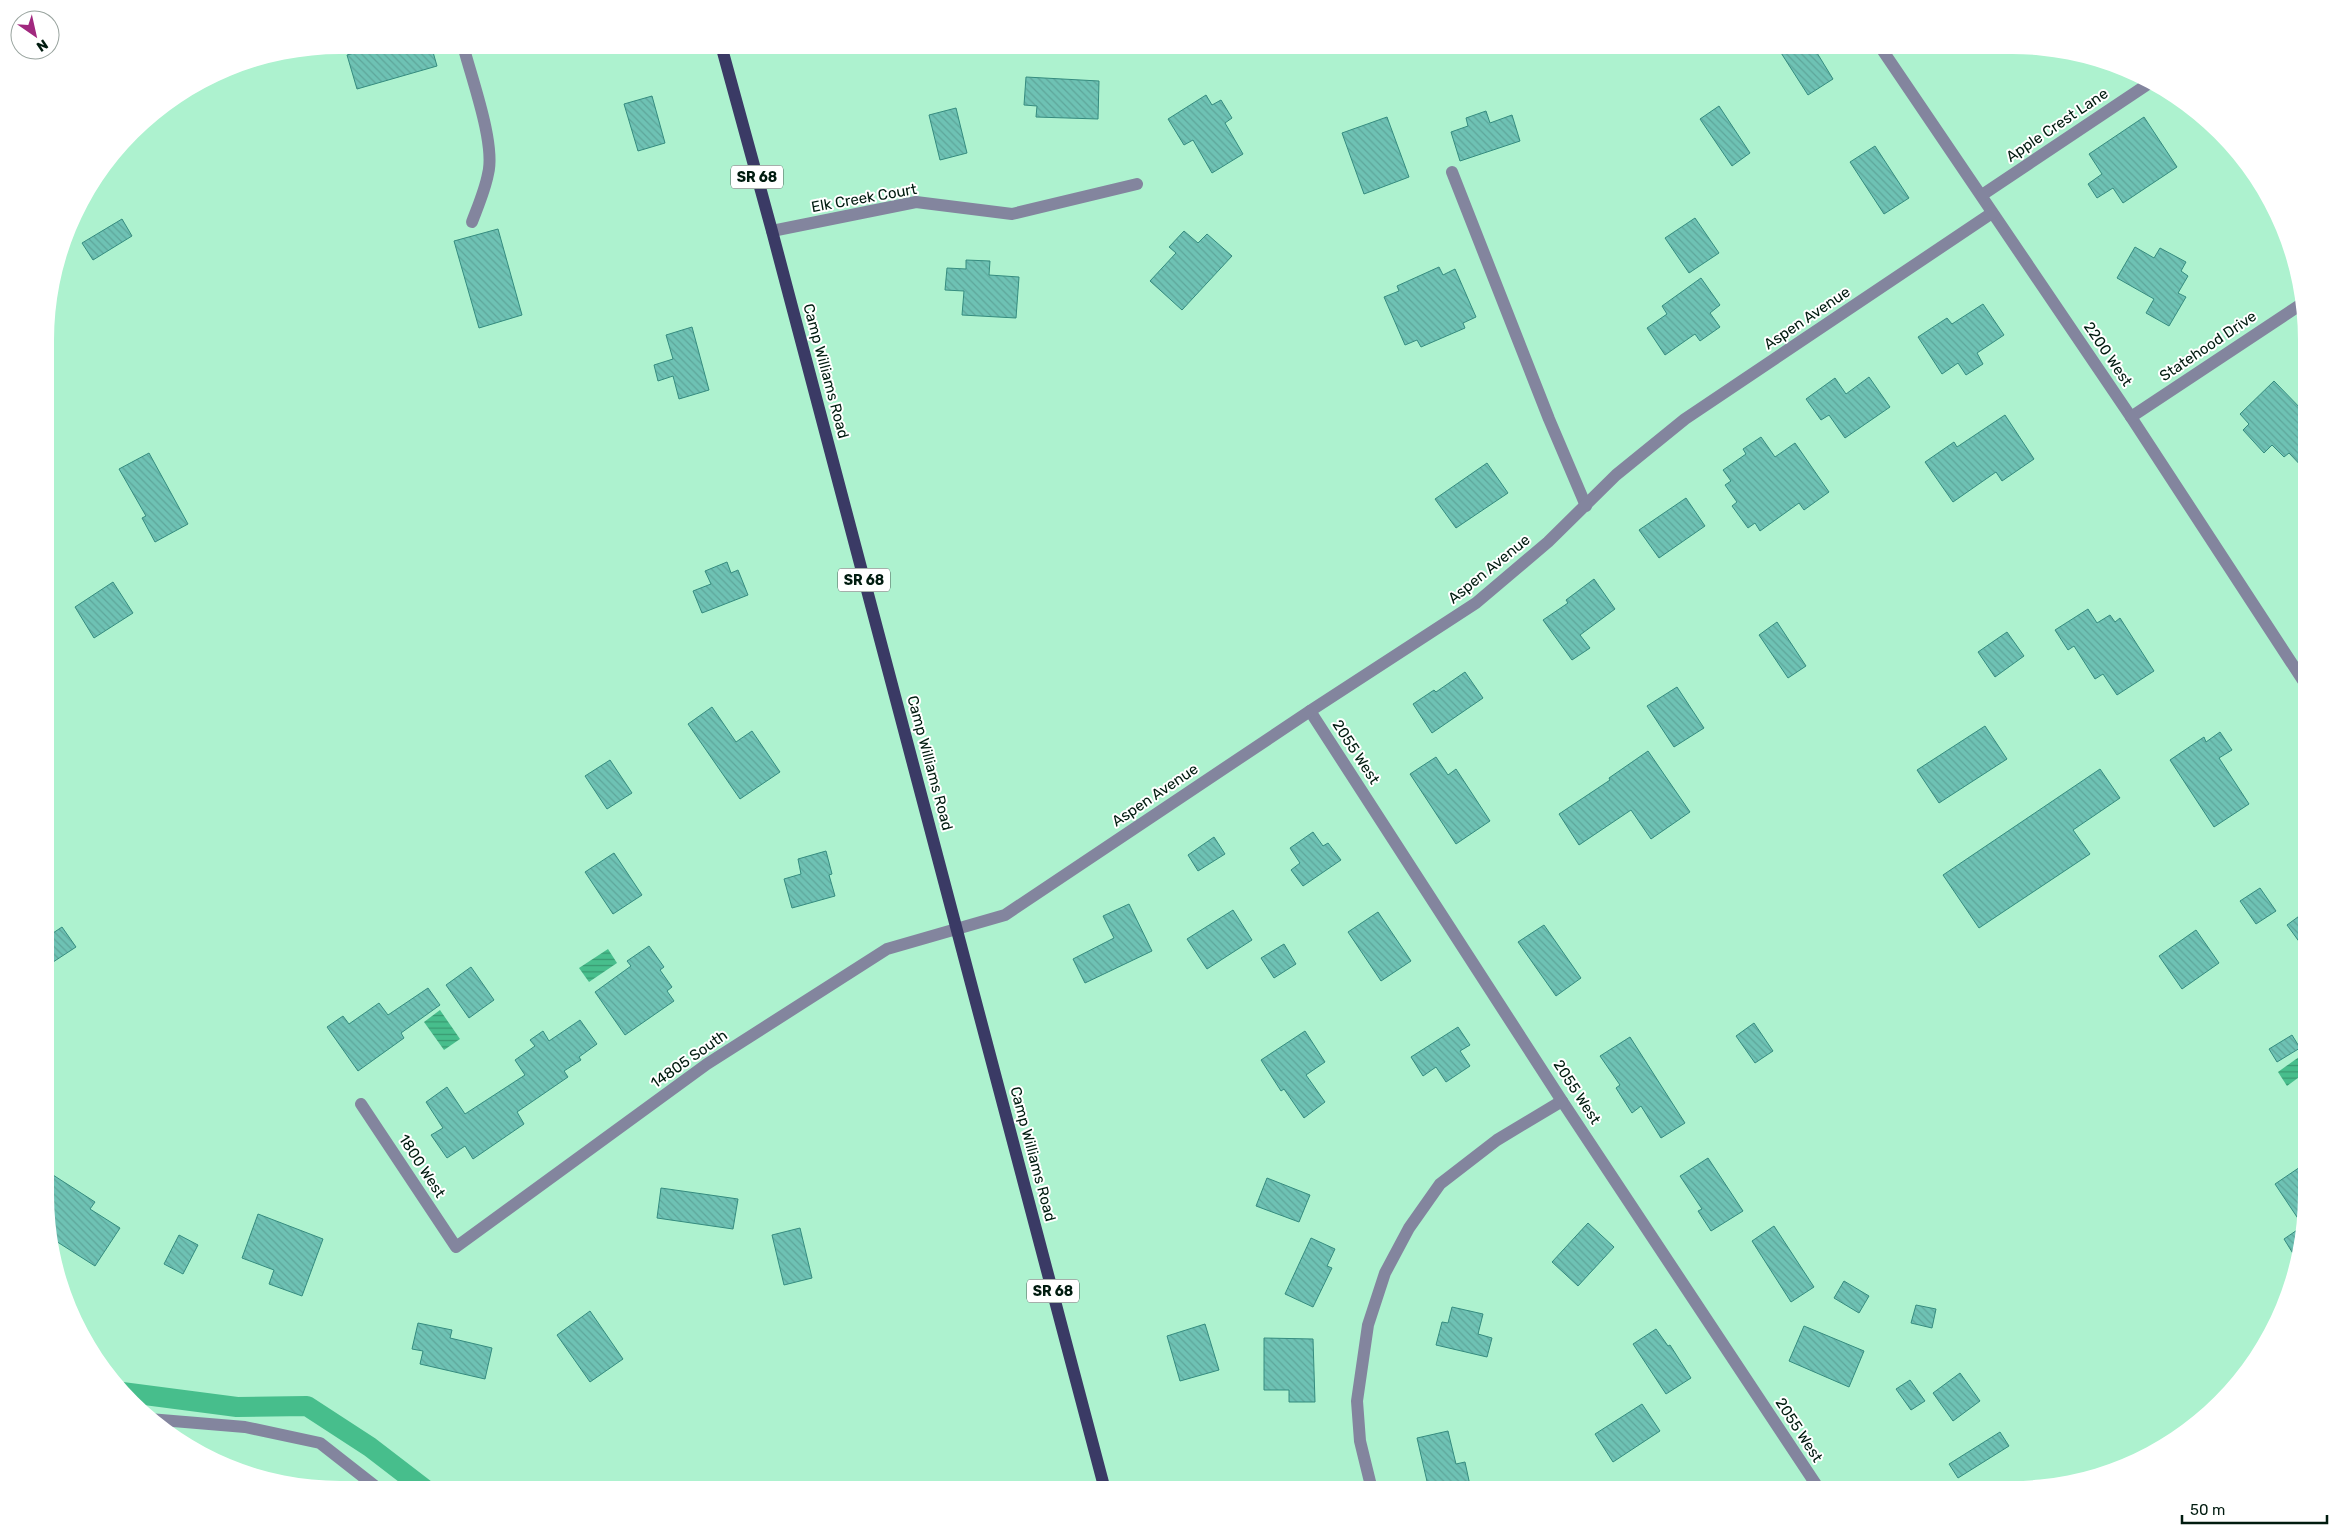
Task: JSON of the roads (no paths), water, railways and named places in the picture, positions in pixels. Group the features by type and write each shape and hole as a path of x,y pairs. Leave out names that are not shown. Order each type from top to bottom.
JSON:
{"main road":[{"name":"Camp Williams Road","path":"723,54 1103,1481"}],"street":[{"path":"465,54 487,140 490,160 489,173 472,222"},
{"name":"2200 West","path":"1885,54 1982,195 1992,214 2132,417 2298,673"},
{"name":"Apple Crest Lane","path":"1982,195 2145,86"},
{"path":"1452,172 1549,419 1586,506"},
{"name":"Elk Creek Court","path":"772,231 916,202 1012,214 1137,184"},
{"name":"Aspen Avenue","path":"957,929 1005,915 1024,904 1310,711 1476,603 1548,542 1616,475 1686,419 1992,214"},
{"name":"Statehood Drive","path":"2132,417 2297,308"},
{"name":"2055 West","path":"1310,711 1562,1100 1813,1481"},
{"name":"14805 South","path":"456,1247 707,1064 887,949 957,929"},
{"path":"1370,1481 1360,1441 1357,1400 1368,1324 1386,1273 1409,1228 1440,1184 1497,1140 1562,1100"},
{"name":"1800 West","path":"361,1104 456,1247"},
{"path":"163,1420 245,1427 320,1443 369,1481"}],"waterway":[{"path":"133,1393 237,1407 307,1406 370,1447 414,1481"}]}
